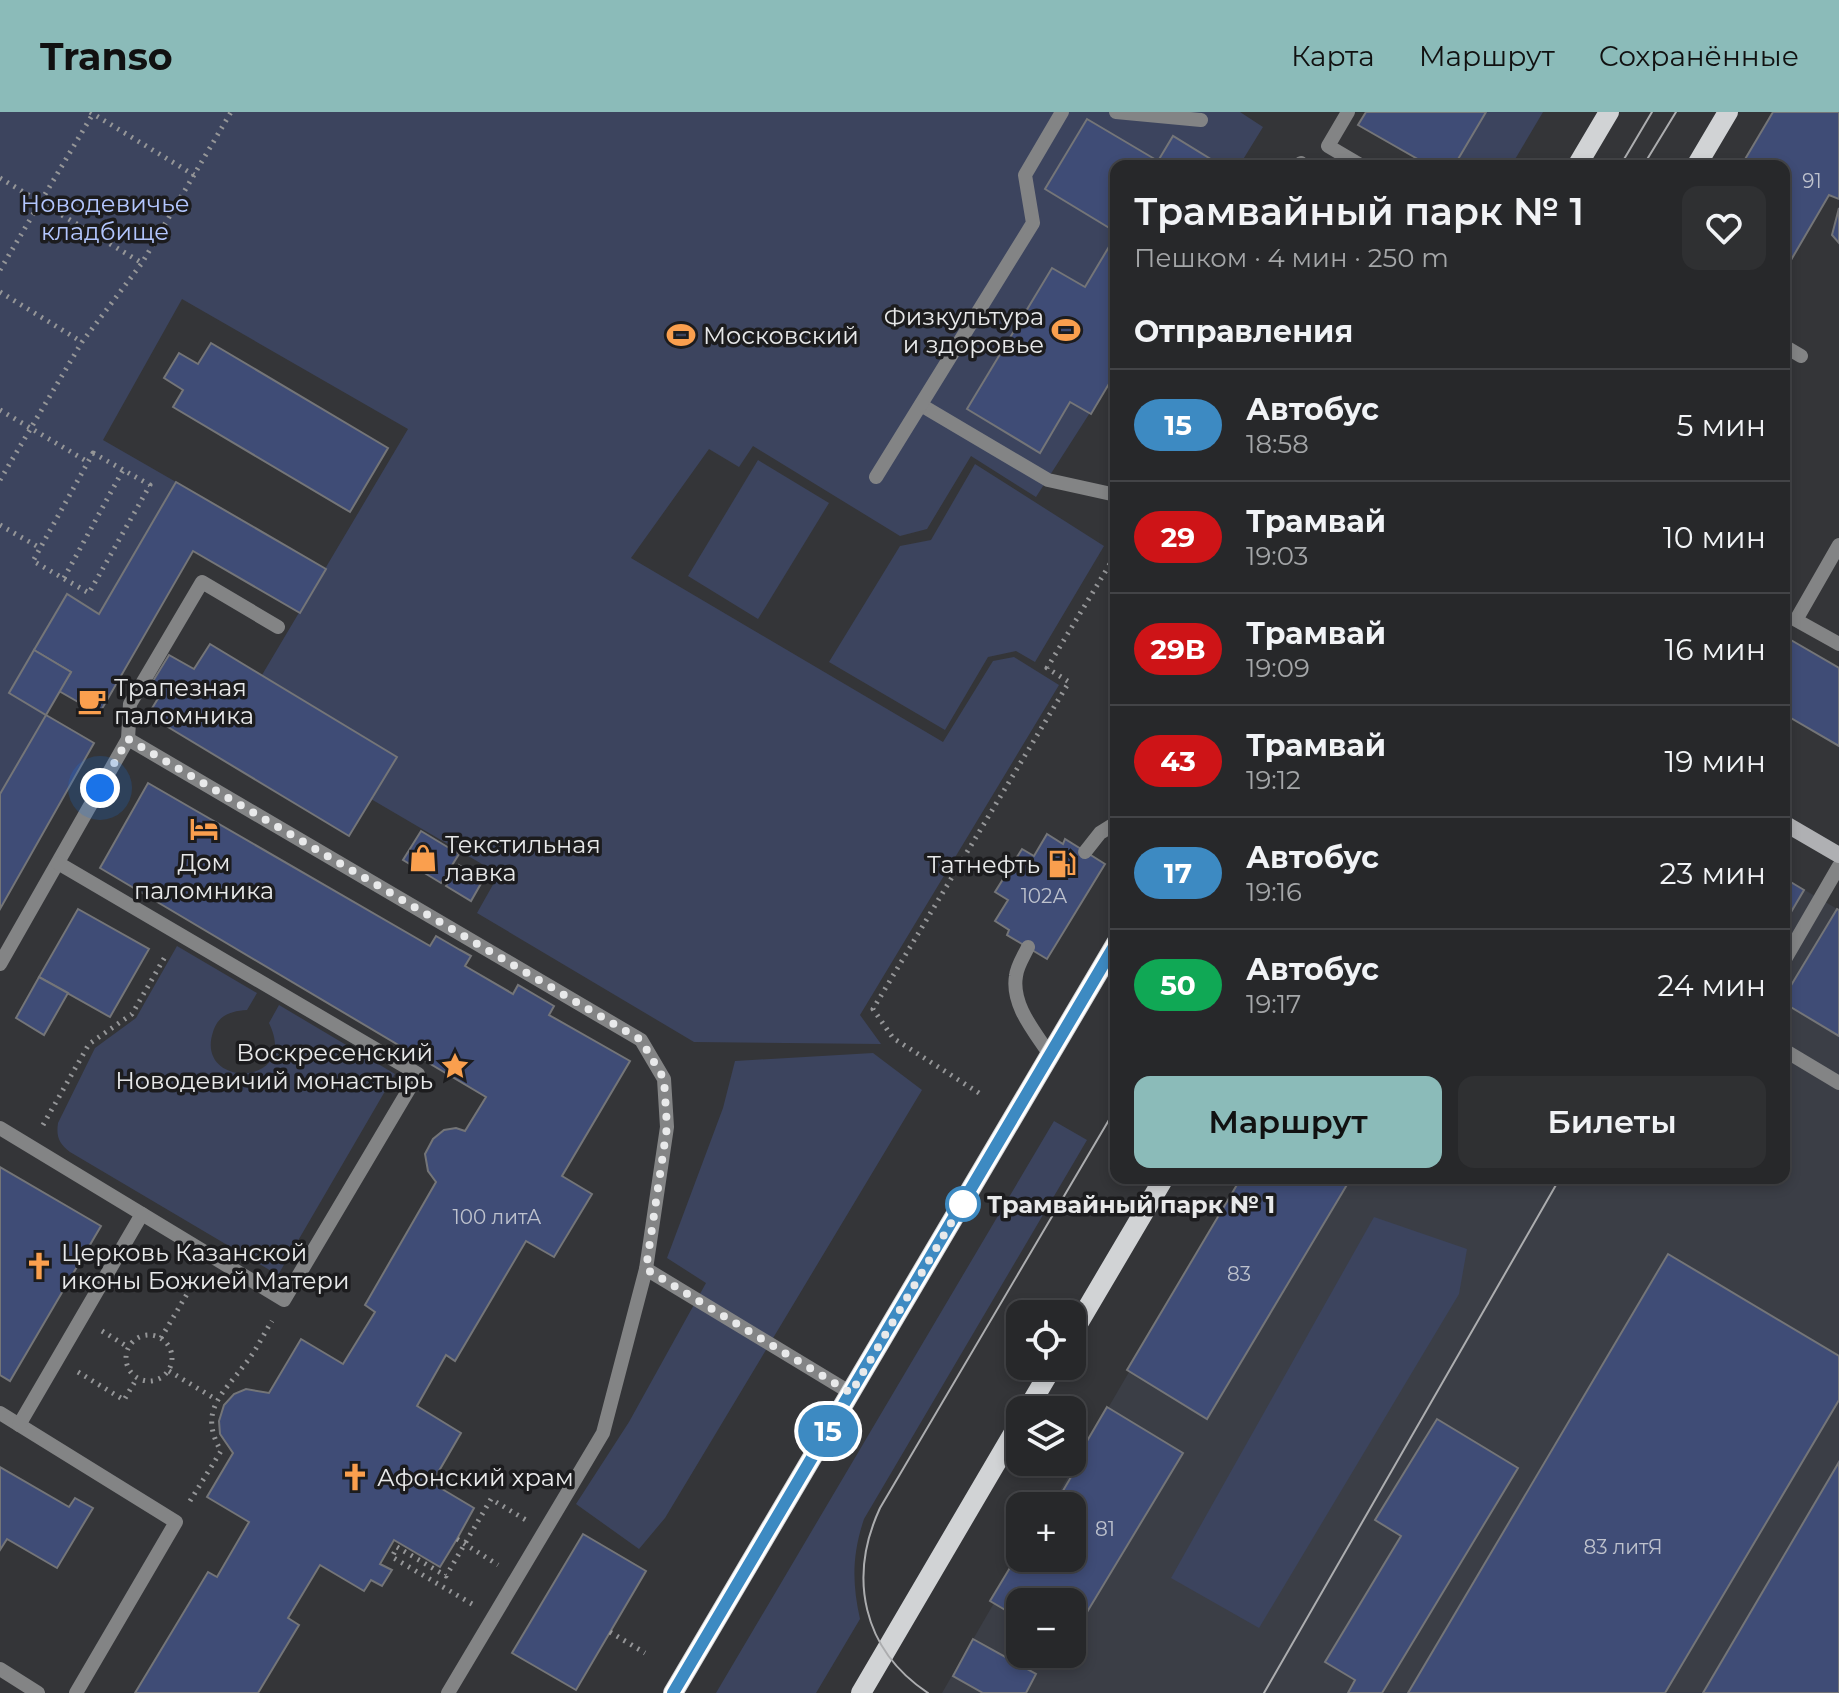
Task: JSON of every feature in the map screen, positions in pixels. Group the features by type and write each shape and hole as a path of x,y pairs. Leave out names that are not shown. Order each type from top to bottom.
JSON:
{"main road":[{"path":"1581,160 1609,112"},
{"path":"1700,160 1728,112"},
{"path":"673,1693 1110,953"},
{"path":"1086,1310 1160,1184"},
{"path":"861,1693 1006,1446"}],"street":[{"path":"1790,826 1839,855"}],"lane":[{"path":"876,477 1033,223 1025,175 1062,112"},
{"path":"1116,112 1201,120"},
{"path":"1348,112 1328,146 1352,160"},
{"path":"1790,350 1801,356"},
{"path":"921,405 1048,480 1110,494"},
{"path":"1839,545 1796,620 1839,644"},
{"path":"0,964 128,739 130,704 202,582 278,627"},
{"path":"128,739 641,1040 664,1079 667,1127 646,1269 603,1433 448,1693"},
{"path":"1085,852 1100,833 1110,827"},
{"path":"0,1128 284,1300 418,1074 58,863"},
{"path":"1790,951 1839,866"},
{"path":"1028,947 1016,973 1015,990 1023,1013 1050,1055"},
{"path":"1790,1054 1839,1083"},
{"path":"19,1425 142,1214"},
{"path":"646,1269 851,1393"},
{"path":"0,1413 176,1522 76,1693"},
{"path":"0,1669 38,1693"}],"path":[{"path":"0,480 82,342 142,263 231,112"},
{"path":"0,270 92,113 194,175"},
{"path":"0,178 142,263"},
{"path":"0,292 82,342"},
{"path":"0,410 88,462"},
{"path":"93,453 123,470 150,485 89,593 33,561 93,453"},
{"path":"64,578 123,470"},
{"path":"0,525 40,548"},
{"path":"979,1093 893,1038 873,1009 1069,682 1047,668 1110,564"},
{"path":"31,1147 89,1044 132,1014 178,933"},
{"path":"161,1338 210,1255"},
{"path":"176,1522 221,1451 210,1420 217,1400 246,1363 284,1300"},
{"path":"143,1335 161,1338 172,1353 169,1371 154,1381 137,1378 126,1364 128,1347 143,1335"},
{"path":"57,1359 124,1400 137,1378"},
{"path":"169,1371 217,1400"},
{"path":"451,1592 392,1557 397,1547 446,1576 491,1499 545,1531"},
{"path":"457,1539 497,1563"},
{"path":"610,1632 645,1653"}],"shaded area":[{"path":"1790,881 1839,910 1839,1693 942,1693 1012,1572 1086,1572 1086,1492 1059,1492 1068,1476 1086,1476 1086,1446 1239,1184 1790,1184"}],"green space":[{"name":"Новодевичье кладбище","path":"0,112 1240,112 1263,127 1243,160 1110,160 1110,381 1036,497 971,456 927,529 900,536 753,446 739,467 709,449 631,558 943,742 993,661 1014,657 1059,685 860,1015 881,1044 694,1042 477,913 499,874 371,799 397,757 262,675 408,429 182,299 103,440 176,482 99,614 67,594 9,693 46,715 0,794"},
{"path":"1486,112 1543,112 1515,160 1458,160"},
{"path":"758,460 829,503 758,619 688,576"},
{"path":"975,464 1104,546 1035,662 1016,651 988,657 945,730 829,662 900,546 931,540"},
{"path":"177,946 257,993 247,1010 226,1015 218,1022 213,1032 211,1051 218,1064 231,1071 246,1073 260,1069 271,1060 275,1044 269,1023 279,1005 395,1074 278,1275 70,1152 58,1136 58,1123 95,1048 136,1018"},
{"path":"873,1053 922,1090 665,1518 639,1549 576,1504 629,1422 706,1283 667,1258 723,1108 735,1061"},
{"path":"1054,1121 1087,1140 864,1519 854,1569 860,1619 816,1693 716,1693"},
{"path":"1374,1217 1467,1249 1459,1294 1259,1628 1171,1578"}],"building":[{"path":"1366,112 1486,112 1458,160 1419,160 1358,125"},
{"path":"1773,112 1839,112 1839,199 1829,195 1790,262 1790,160 1745,160"},
{"path":"1087,119 1156,160 1110,160 1110,228 1045,189"},
{"path":"1173,136 1212,160 1159,160"},
{"path":"1839,208 1839,243 1832,235"},
{"name":"Физкультура и здоровье","path":"1110,245 1110,382 1091,414 1070,402 1040,453 967,409 1052,268 1085,287"},
{"path":"211,343 388,448 350,512 173,407 183,390 164,378 179,353 198,364"},
{"path":"176,482 326,569 300,613 193,551 99,714 59,691 71,672 34,650 67,594 99,614"},
{"path":"1790,639 1839,668 1839,746 1790,717"},
{"path":"210,644 397,757 349,836 148,715 165,687 153,681 169,655 194,669"},
{"path":"34,650 71,672 46,715 9,693"},
{"path":"46,715 94,743 0,909 0,794"},
{"path":"148,783 430,946 436,936 471,956 465,966 513,994 518,985 554,1006 549,1015 630,1061 562,1176 592,1194 554,1257 526,1241 455,1361 446,1355 417,1406 461,1433 432,1483 474,1508 457,1539 440,1567 394,1540 380,1564 392,1570 382,1586 371,1580 364,1591 320,1565 288,1618 299,1625 258,1693 135,1693 208,1572 217,1577 249,1522 207,1497 233,1453 220,1434 219,1421 224,1405 234,1394 246,1389 269,1393 301,1339 343,1364 375,1312 365,1305 436,1182 428,1171 425,1154 433,1139 444,1130 456,1128 465,1131 486,1097 100,868"},
{"path":"421,831 459,854 441,883 403,860"},
{"path":"1047,834 1063,844 1065,839 1105,864 1047,959 1007,935 1009,930 995,921 1008,900 995,892 1022,849 1034,856"},
{"path":"459,865 483,880 471,901 446,886"},
{"path":"1790,882 1804,890 1790,914"},
{"path":"78,909 149,949 110,1017 39,977"},
{"path":"1839,910 1839,1036 1790,1007 1790,987"},
{"path":"39,977 68,993 44,1035 16,1018"},
{"name":"Церковь Казанской иконы Божией Матери","path":"0,1167 101,1226 10,1381 0,1375"},
{"path":"1237,1184 1347,1184 1207,1419 1127,1370"},
{"path":"1668,1254 1839,1356 1839,1400 1665,1693 1408,1693"},
{"path":"1107,1407 1183,1453 1086,1614 1086,1588 1006,1588 1006,1610 990,1601 1007,1572 1086,1572 1086,1492 1062,1492 1072,1476 1086,1476 1086,1443"},
{"path":"1437,1419 1518,1468 1382,1693 1348,1693 1355,1680 1325,1662 1401,1536 1375,1520"},
{"path":"1839,1462 1839,1693 1703,1693"},
{"path":"0,1467 69,1507 75,1498 93,1508 57,1568 7,1539 0,1550"},
{"path":"583,1534 646,1571 576,1690 512,1653"},
{"path":"973,1639 1006,1657 1006,1668 1025,1668 1036,1674 1026,1693 983,1693 953,1676"}],"tram line":[{"path":"1624,160 1652,112"},
{"path":"1647,160 1676,112"},
{"path":"928,1693 888,1655 875,1633 867,1610 864,1585 870,1534 880,1508 1110,1118"},
{"path":"1264,1693 1557,1184"}],"bus line":[{"name":"15","path":"673,1693 1110,953"}],"place":[{"name":"Физкультура и здоровье","path":"1066,330"},
{"name":"Московский","path":"681,335"},
{"name":"Трапезная паломника","path":"92,701"},
{"name":"Дом паломника","path":"204,829"},
{"name":"Текстильная лавка","path":"423,858"},
{"name":"Татнефть","path":"1062,864"},
{"name":"Воскресенский Новодевичий монастырь","path":"455,1066"},
{"name":"Трамвайный парк № 1","path":"963,1204"},
{"name":"Церковь Казанской иконы Божией Матери","path":"39,1266"},
{"name":"Афонский храм","path":"355,1477"}],"route":[{"path":"100,788 128,739 641,1040 664,1079 667,1127 646,1269 851,1393 964,1201 963,1204"}]}
